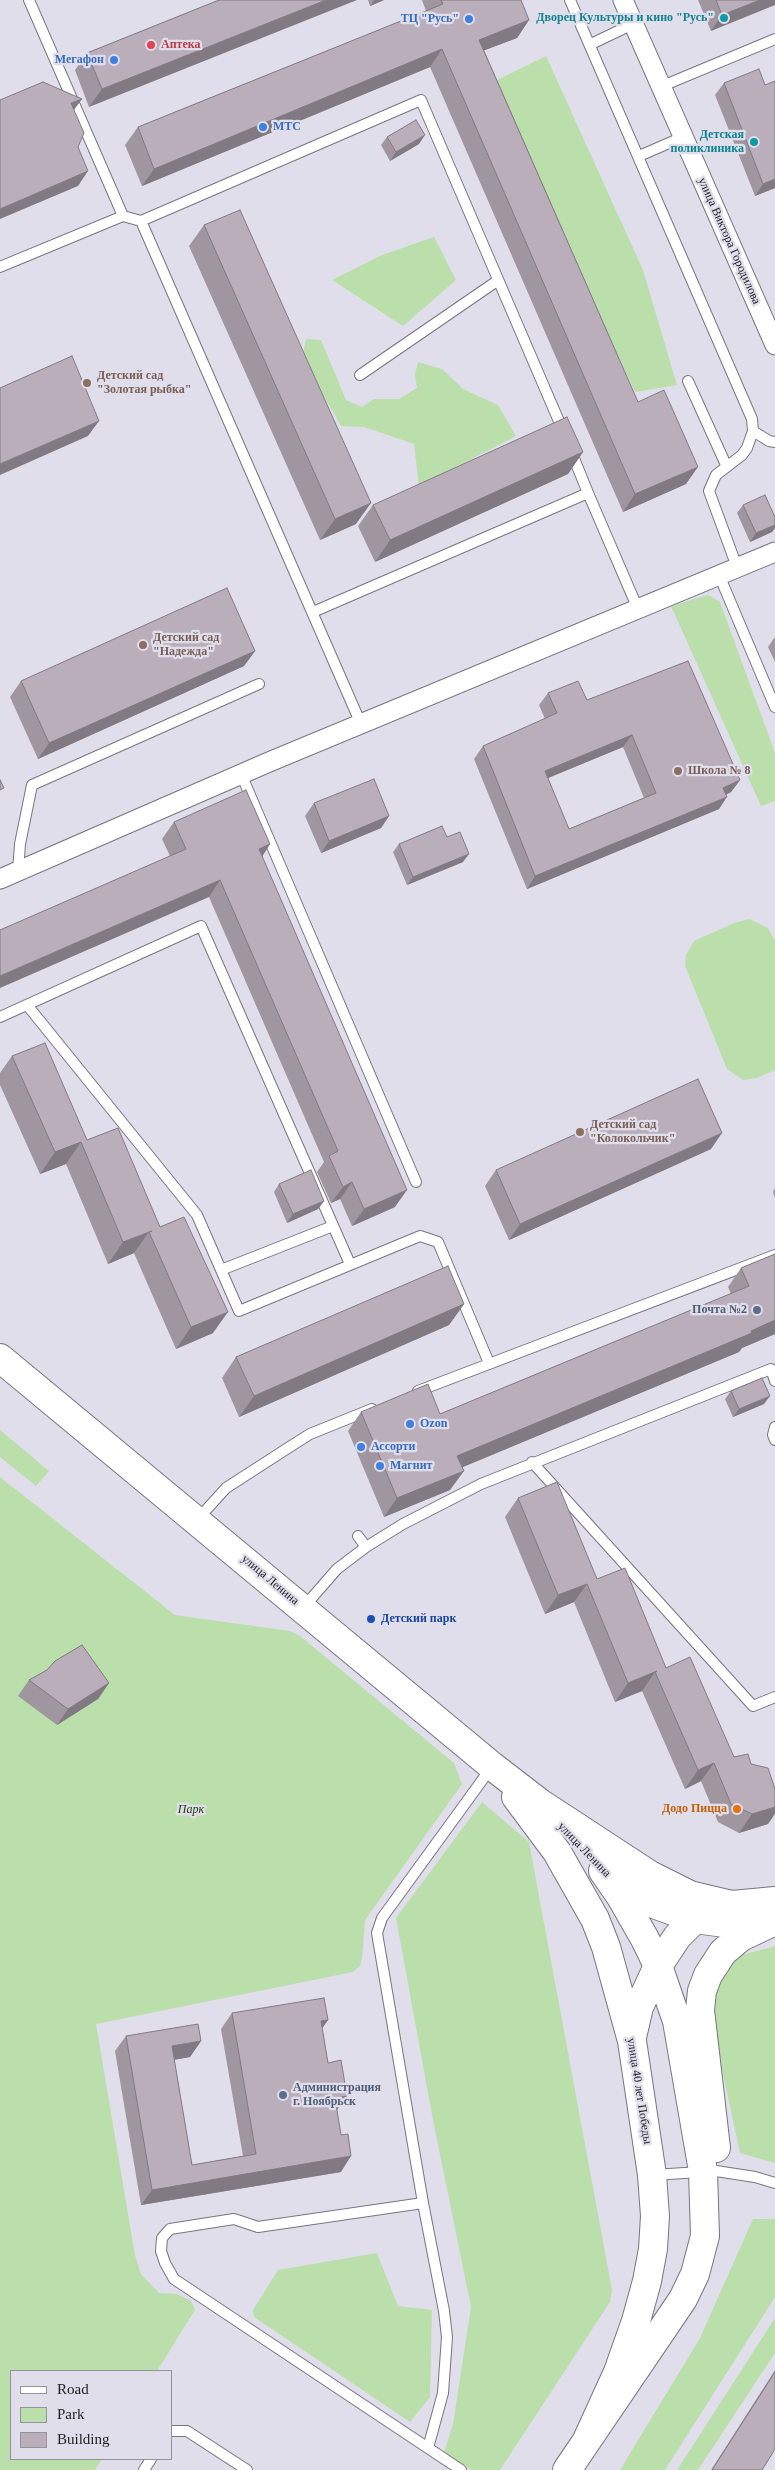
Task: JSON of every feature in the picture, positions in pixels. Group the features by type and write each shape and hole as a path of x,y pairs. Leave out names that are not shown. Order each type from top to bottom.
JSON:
{"main road":[{"name":"улица Ленина","path":"0,1358 492,1766 540,1803 666,1884 690,1895 732,1905 775,1901"},
{"name":"улица 40 лет Победы","path":"492,1766 557,1852 595,1919 619,1990 632,2041 652,2175 654,2232 647,2281 636,2321 618,2372 587,2440"},
{"name":"улица Ленина","path":"540,1803 602,1871 635,1895 665,1909 709,1922 737,1922 775,1914"},
{"path":"602,1871 633,1918 658,1966 677,2021 709,2171"},
{"path":"632,2041 639,2007 658,1966 677,1937 695,1919 711,1911 732,1905"},
{"path":"709,2171 715,2130 700,2010 702,1991 708,1975 723,1952 741,1937 775,1921"},
{"name":"улица 40 лет Победы","path":"567,2470 668,2325 683,2300 695,2274 712,2206 709,2171"}],"street":[{"name":"улица Виктора Городилова","path":"623,0 775,344"},
{"path":"0,879 241,774 775,552"}],"lane":[{"path":"29,0 124,216"},
{"path":"570,0 591,44 752,419 753,431 751,440 742,455 726,465 716,475 709,491 737,567"},
{"path":"591,44 633,24"},
{"path":"660,87 775,38"},
{"path":"0,267 124,216 141,220 421,100 497,281 557,414 588,494 638,609"},
{"path":"639,156 683,137"},
{"path":"141,220 361,724"},
{"path":"360,375 497,281"},
{"path":"688,381 726,465"},
{"path":"753,431 769,441 775,442"},
{"path":"313,612 588,494"},
{"path":"719,575 775,707"},
{"path":"18,871 20,844 32,785 259,684"},
{"path":"241,774 416,1182"},
{"path":"0,1017 201,926 350,1264"},
{"path":"27,1005 197,1215 239,1311 420,1236 438,1242 489,1363"},
{"path":"221,1270 333,1226"},
{"path":"409,1395 775,1255"},
{"path":"303,1608 337,1569 366,1547 403,1524 481,1484 532,1462 771,1369 775,1381"},
{"path":"197,1520 226,1488 310,1434 382,1405"},
{"path":"775,1427 773,1435 775,1440"},
{"path":"291,1446 298,1454"},
{"path":"532,1462 753,1706 775,1697"},
{"path":"358,1536 366,1547"},
{"path":"428,2448 443,2393 447,2338 444,2310 422,2203 377,1933 382,1918 492,1766"},
{"path":"652,2175 709,2171 756,2177 775,2183"},
{"path":"422,2203 258,2227 234,2219 170,2229 162,2238 161,2251 164,2263 174,2279 461,2470"},
{"path":"172,2431 187,2432 247,2470"}],"green space":[{"path":"546,56 643,270 677,385 635,392 491,83"},
{"path":"434,237 456,280 403,326 332,280 382,255"},
{"path":"306,339 321,340 346,400 362,407 374,399 399,399 417,388 415,374 418,362 442,369 463,389 498,405 516,436 419,486 414,444 364,427 341,426 302,358"},
{"path":"708,595 720,602 775,753 775,801 761,806 671,606"},
{"path":"749,919 768,928 775,941 775,1070 757,1078 743,1080 727,1069 685,966 686,955 694,941 734,923"},
{"path":"0,1430 49,1471 36,1486 0,1457"},
{"name":"Парк","path":"0,1477 175,1615 290,1631 300,1636 454,1763 462,1784 365,1920 362,1959 360,1966 353,1972 96,2024 135,2255 141,2274 159,2293 177,2294 191,2301 195,2310 158,2370 10,2370 10,2460 101,2460 95,2470 0,2470"},
{"path":"482,1802 529,1842 612,2290 610,2302 500,2470 471,2470 444,2453 453,2424 471,2307 433,2120 396,1918"},
{"path":"775,1946 775,2163 740,2153 709,2009 716,1981 735,1957"},
{"path":"753,2219 775,2219 775,2297 665,2470 620,2470 700,2338"},
{"path":"377,2253 398,2306 432,2310 430,2397 410,2422 254,2317 253,2310 278,2270"},
{"path":"775,2318 775,2353 698,2470 677,2470"}],"building":[{"path":"219,0 326,0 102,89 87,53"},
{"path":"441,0 521,0 529,20 479,40 638,402 664,390 698,467 635,494 442,49 154,169 138,127 443,4"},
{"path":"716,0 760,0 722,15"},
{"name":"Детская поликлиника","path":"759,69 765,85 775,81 775,179 763,184 724,83"},
{"path":"43,82 82,99 71,103 84,133 78,147 88,171 0,209 0,100"},
{"path":"416,120 425,135 396,152 387,137"},
{"path":"240,210 371,503 335,519 204,225"},
{"path":"72,356 99,421 0,464 0,388"},
{"path":"567,417 583,452 390,540 373,505"},
{"path":"765,495 775,517 775,525 756,533 743,505"},
{"path":"227,588 255,651 49,743 21,681"},
{"name":"Школа № 8","path":"688,661 740,780 723,788 727,797 535,876 483,746 557,713 548,693 578,681 587,700","holes":["632,735 656,793 569,829 545,771"]},
{"path":"374,779 389,816 329,841 314,803"},
{"path":"0,780 4,788 0,790"},
{"path":"246,790 270,844 259,849 407,1190 364,1209 352,1182 343,1187 329,1156 338,1151 220,880 0,976 0,930 186,849 174,822"},
{"path":"442,826 447,837 460,832 469,854 413,877 399,844"},
{"path":"45,1043 87,1140 118,1128 160,1227 184,1217 228,1312 191,1327 149,1232 123,1242 81,1142 55,1152 12,1056"},
{"path":"698,1079 722,1133 520,1224 496,1170"},
{"path":"311,1170 324,1201 293,1214 279,1184"},
{"path":"775,1254 775,1320 751,1331 752,1333 457,1456 464,1471 397,1498 361,1412 428,1384 440,1414 749,1286 741,1268"},
{"path":"448,1266 464,1304 254,1396 236,1357"},
{"path":"762,1378 770,1396 739,1409 731,1391"},
{"path":"557,1482 597,1579 625,1568 666,1668 690,1657 734,1757 748,1754 751,1764 768,1768 775,1789 775,1807 752,1814 731,1804 714,1763 698,1770 655,1672 657,1671 628,1683 587,1584 558,1595 518,1498"},
{"path":"82,1645 109,1683 68,1709 29,1680 47,1670 55,1661"},
{"path":"324,1998 328,2020 321,2021 328,2063 341,2060 347,2096 335,2098 341,2135 348,2134 351,2156 152,2190 126,2036 198,2024 201,2041 172,2046 192,2165 256,2154 232,2013"},
{"path":"775,2372 775,2449 762,2470 712,2470"}],"place":[{"name":"Дворец Культуры и кино \"Русь\"","path":"724,18"},
{"name":"ТЦ \"Русь\"","path":"469,19"},
{"name":"Аптека","path":"151,45"},
{"name":"Мегафон","path":"114,60"},
{"name":"МТС","path":"263,127"},
{"name":"Детская поликлиника","path":"754,142"},
{"name":"Детский сад \"Золотая рыбка\"","path":"87,383"},
{"name":"Детский сад \"Надежда\"","path":"143,645"},
{"name":"Школа № 8","path":"678,771"},
{"name":"Детский сад \"Колокольчик\"","path":"580,1132"},
{"name":"Почта №2","path":"757,1310"},
{"name":"Ozon","path":"410,1424"},
{"name":"Ассорти","path":"361,1447"},
{"name":"Магнит","path":"380,1466"},
{"name":"Детский парк","path":"371,1619"},
{"name":"Додо Пицца","path":"737,1809"},
{"name":"Администрация г. Ноябрьск","path":"283,2095"}]}
